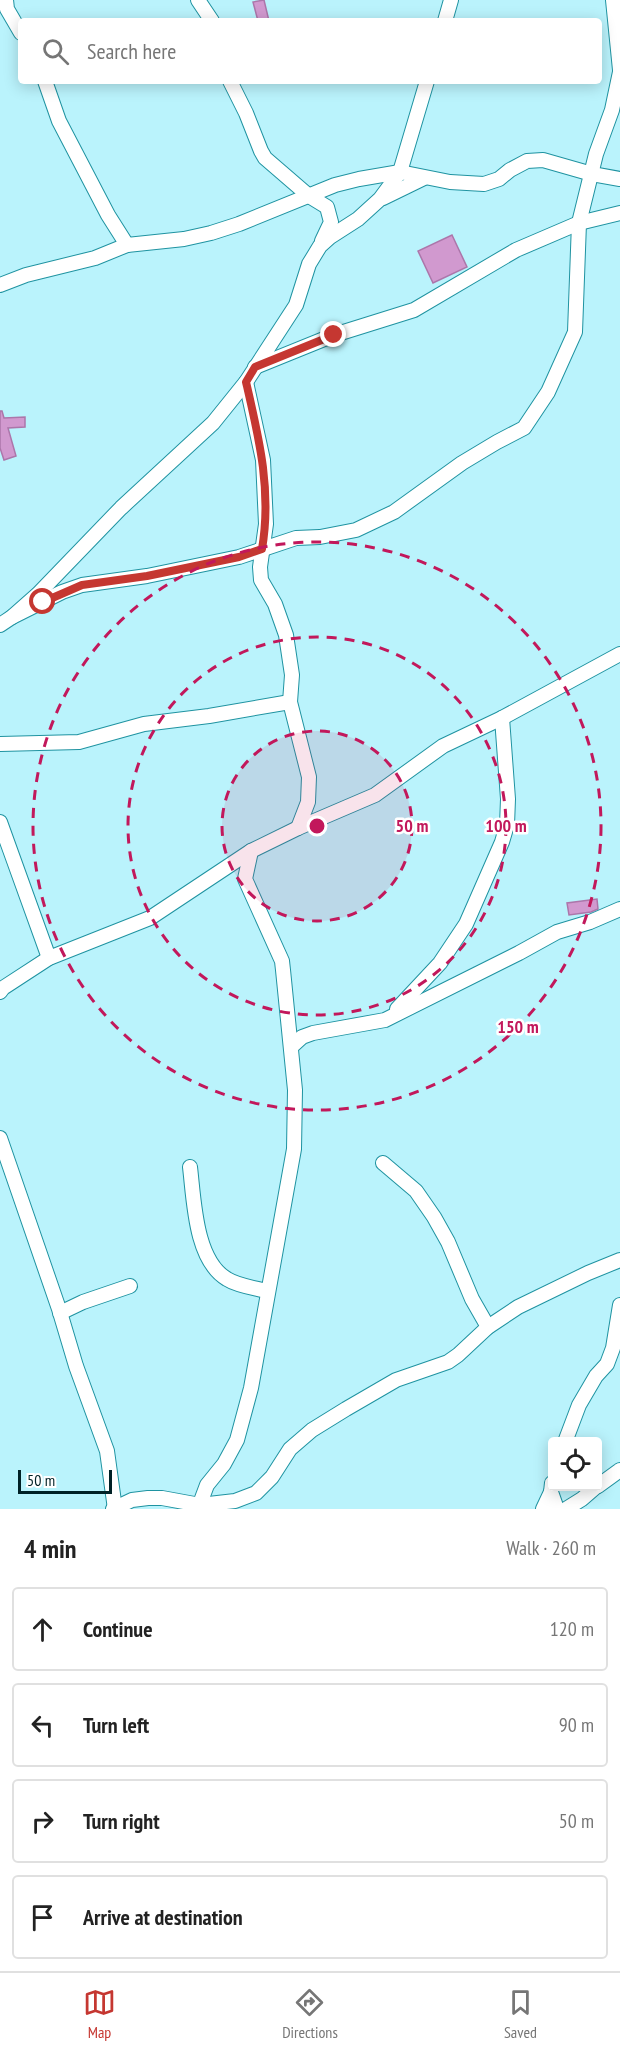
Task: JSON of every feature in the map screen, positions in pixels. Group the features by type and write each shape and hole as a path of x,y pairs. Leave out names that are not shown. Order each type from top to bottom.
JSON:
{"street":[{"path":"6,0 7,9 18,28"},
{"path":"198,0 210,18"},
{"path":"446,18 451,0"},
{"path":"0,625 62,592 82,585 147,576 239,557 296,538 320,537 356,530 394,512 462,463 497,441 524,428 548,392 575,333 579,223 596,154 612,110 620,71 613,0"},
{"path":"46,84 59,121 103,206 127,245"},
{"path":"12,617 38,594 121,508 213,423 246,382 296,305 309,264 331,222 327,207 309,196 266,158 232,84"},
{"path":"320,246 358,219 380,199 400,172 426,84"},
{"path":"0,285 26,275 95,258 127,245 184,239 210,233 335,185 400,172 450,183 484,183 499,179 510,170 528,161 543,160 592,174 620,179"},
{"path":"380,199 424,178"},
{"path":"255,367 334,335 414,310 516,250 579,223 620,213"},
{"path":"246,382 263,460 267,502 261,580 275,604 286,635 292,675 290,702 309,777 308,802 298,828"},
{"path":"239,557 253,564 260,572"},
{"path":"0,992 49,958 150,918 251,851 375,795 443,746 502,718 620,654"},
{"path":"0,744 79,742 144,724 290,702"},
{"path":"385,1020 440,963 466,924 495,861 507,825 508,799 502,718"},
{"path":"0,822 49,958"},
{"path":"199,1507 207,1485 224,1464 237,1440 251,1388 294,1149 295,1090 282,961 245,879 251,851"},
{"path":"291,1047 302,1037 313,1033 385,1020 557,932 590,922 620,909"},
{"path":"0,1138 76,1366 107,1451 114,1509 132,1500 148,1498 162,1498 199,1507 235,1501 256,1493 272,1477 290,1449 312,1430 396,1380 448,1362 488,1328 518,1307 620,1260"},
{"path":"383,1163 416,1191 434,1217 488,1328"},
{"path":"190,1167 195,1222 212,1264 229,1281 267,1291"},
{"path":"60,1313 83,1302 130,1286"},
{"path":"567,1437 579,1405 596,1376 607,1364 613,1348 620,1305"},
{"path":"602,1483 620,1470"},
{"path":"543,1509 551,1491"},
{"path":"553,1491 556,1509"},
{"path":"566,1509 591,1491"}],"building":[{"path":"264,0 268,18 257,18 253,2"},
{"path":"452,235 467,267 433,283 418,251"},
{"path":"0,411 4,418 25,417 25,427 8,428 16,456 4,460 0,448"},
{"path":"597,899 598,909 569,915 567,903"}],"route":[{"path":"43,602 82,585 147,576 239,557 262,549 267,502 263,460 246,382 255,367 334,335"}]}
